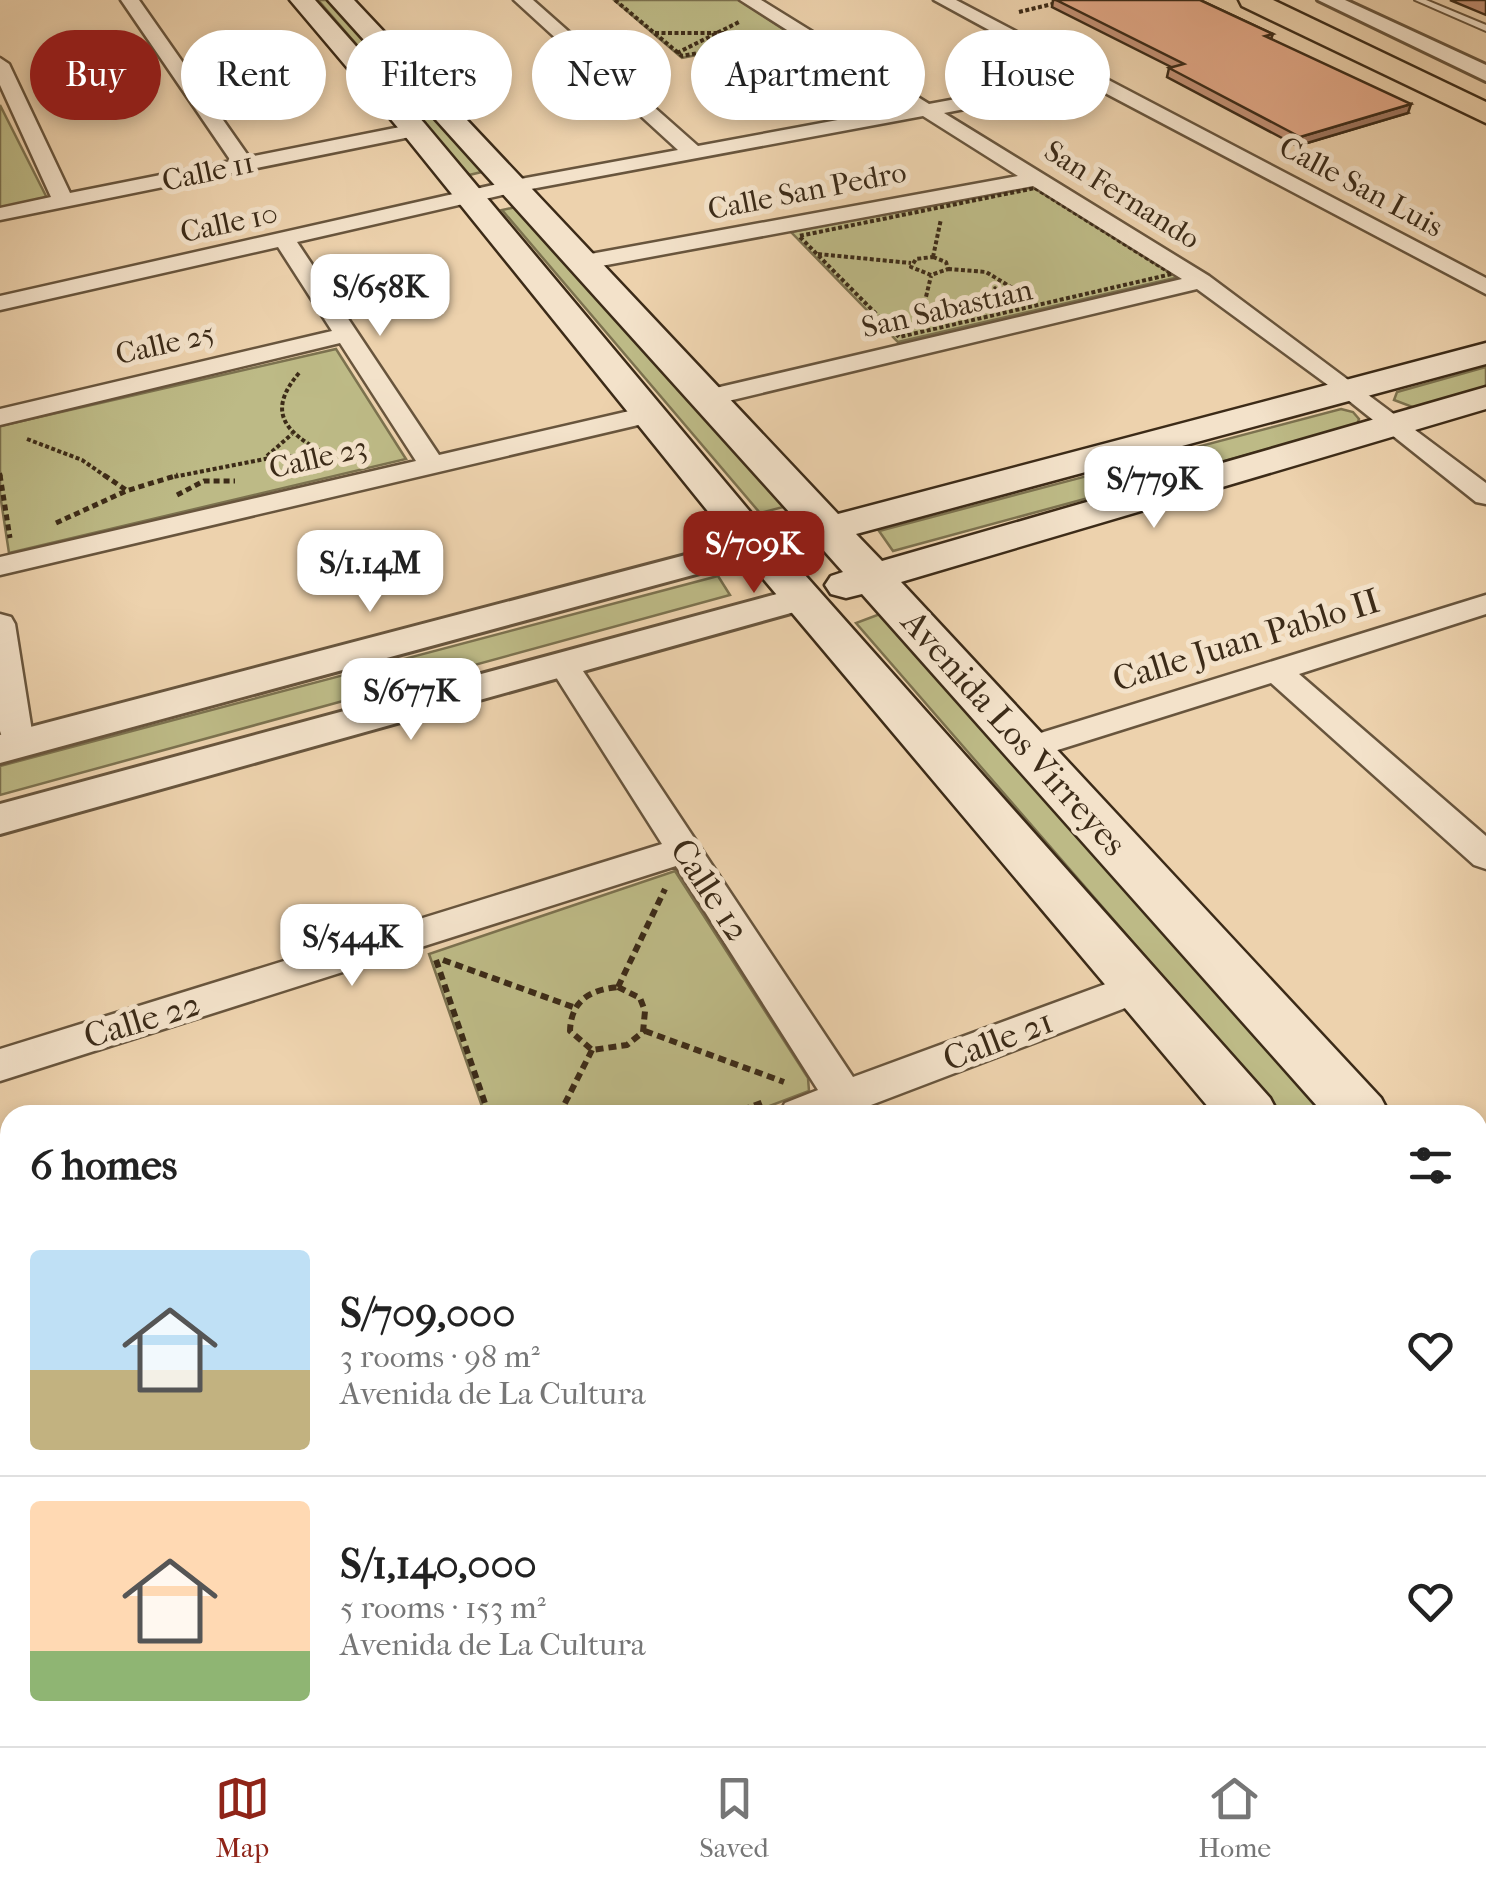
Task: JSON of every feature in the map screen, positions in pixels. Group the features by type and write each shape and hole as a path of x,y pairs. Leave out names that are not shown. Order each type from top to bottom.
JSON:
{"main road":[{"name":"Avenida Los Virreyes","path":"302,0 415,130 758,547 1242,1105"},
{"path":"1252,0 1486,114"},
{"path":"1304,0 1486,85"},
{"name":"Avenida Los Virreyes","path":"348,1 1352,1105"},
{"path":"758,547 1486,354"},
{"path":"803,598 1486,398"}],"street":[{"path":"130,0 244,165"},
{"path":"523,0 691,152"},
{"name":"Calle San Luis","path":"943,0 1001,30"},
{"path":"1328,0 1486,74"},
{"name":"San Fernando","path":"746,10 797,30"},
{"path":"0,64 63,202"},
{"name":"Calle San Luis","path":"1110,88 1486,288"},
{"name":"San Fernando","path":"925,110 1201,281 1352,390 1486,496"},
{"name":"Calle 10","path":"0,303 515,186 864,120"},
{"name":"Calle 11","path":"0,214 415,130"},
{"name":"Calle San Pedro","path":"584,262 1040,178"},
{"path":"286,241 432,465"},
{"name":"San Sabastian","path":"707,398 1201,281"},
{"name":"Calle 25","path":"6,426 345,335"},
{"name":"Calle 23","path":"6,558 651,414"},
{"path":"0,624 9,746 758,547"},
{"path":"0,819 803,598"},
{"name":"Calle Juan Pablo II","path":"1029,748 1486,604"},
{"name":"Calle 12","path":"564,666 850,1105"},
{"path":"1277,671 1486,856"},
{"name":"Calle 22","path":"0,1065 438,947 684,850"},
{"name":"Calle 21","path":"853,1105 1141,986"},
{"name":"Calle 21","path":"794,1099 843,1105"}],"lane":[{"path":"1423,2 1438,0"},
{"path":"1423,2 1486,28"}],"path":[{"path":"615,0 651,30"},
{"path":"984,21 1069,0"},
{"path":"722,30 746,10"},
{"path":"678,53 691,46"},
{"path":"671,47 682,56 691,54"},
{"path":"1035,188 1172,274 899,337 799,236 944,206 1035,188"},
{"path":"933,257 944,206"},
{"path":"816,254 911,264 933,257 946,262 948,269"},
{"path":"911,264 915,271 931,275 948,269 986,272 1040,304"},
{"path":"918,333 931,275"},
{"path":"304,369 284,390 282,420 292,434 325,454"},
{"path":"6,426 82,460 127,491"},
{"path":"264,458 292,434"},
{"path":"53,524 127,491 201,469 264,458 364,454"},
{"path":"201,469 206,490"},
{"path":"0,472 6,558"},
{"path":"618,988 672,877 653,883"},
{"path":"438,947 574,1007"},
{"path":"438,947 485,1105"},
{"path":"602,988 618,988 640,998 648,1020 645,1031 623,1049 592,1050 570,1031 574,1007 587,994 602,988"},
{"path":"645,1031 794,1099"},
{"path":"564,1105 592,1050"}],"shaded area":[{"path":"318,0 338,0 365,30 346,32"},
{"path":"614,0 739,0 785,30 691,30 691,56 682,58 671,49 671,30 649,30"},
{"path":"0,105 47,198 0,208"},
{"path":"422,120 445,120 490,170 469,175"},
{"path":"1038,184 1179,277 898,342 791,232"},
{"path":"521,206 791,505 760,513 502,210"},
{"path":"336,349 406,459 9,553 0,494 0,426"},
{"path":"1486,367 1486,388 1415,408 1394,400 1397,392"},
{"path":"1341,409 1353,412 1359,419 1357,425 893,551 879,531"},
{"path":"718,576 730,595 0,795 0,766"},
{"path":"888,611 1333,1105 1274,1105 856,623"},
{"path":"675,871 808,1078 809,1091 772,1105 482,1105 429,954"}],"building":[{"path":"1056,0 1200,0 1273,34 1265,36 1411,104 1300,137 1169,68 1184,64"}]}
